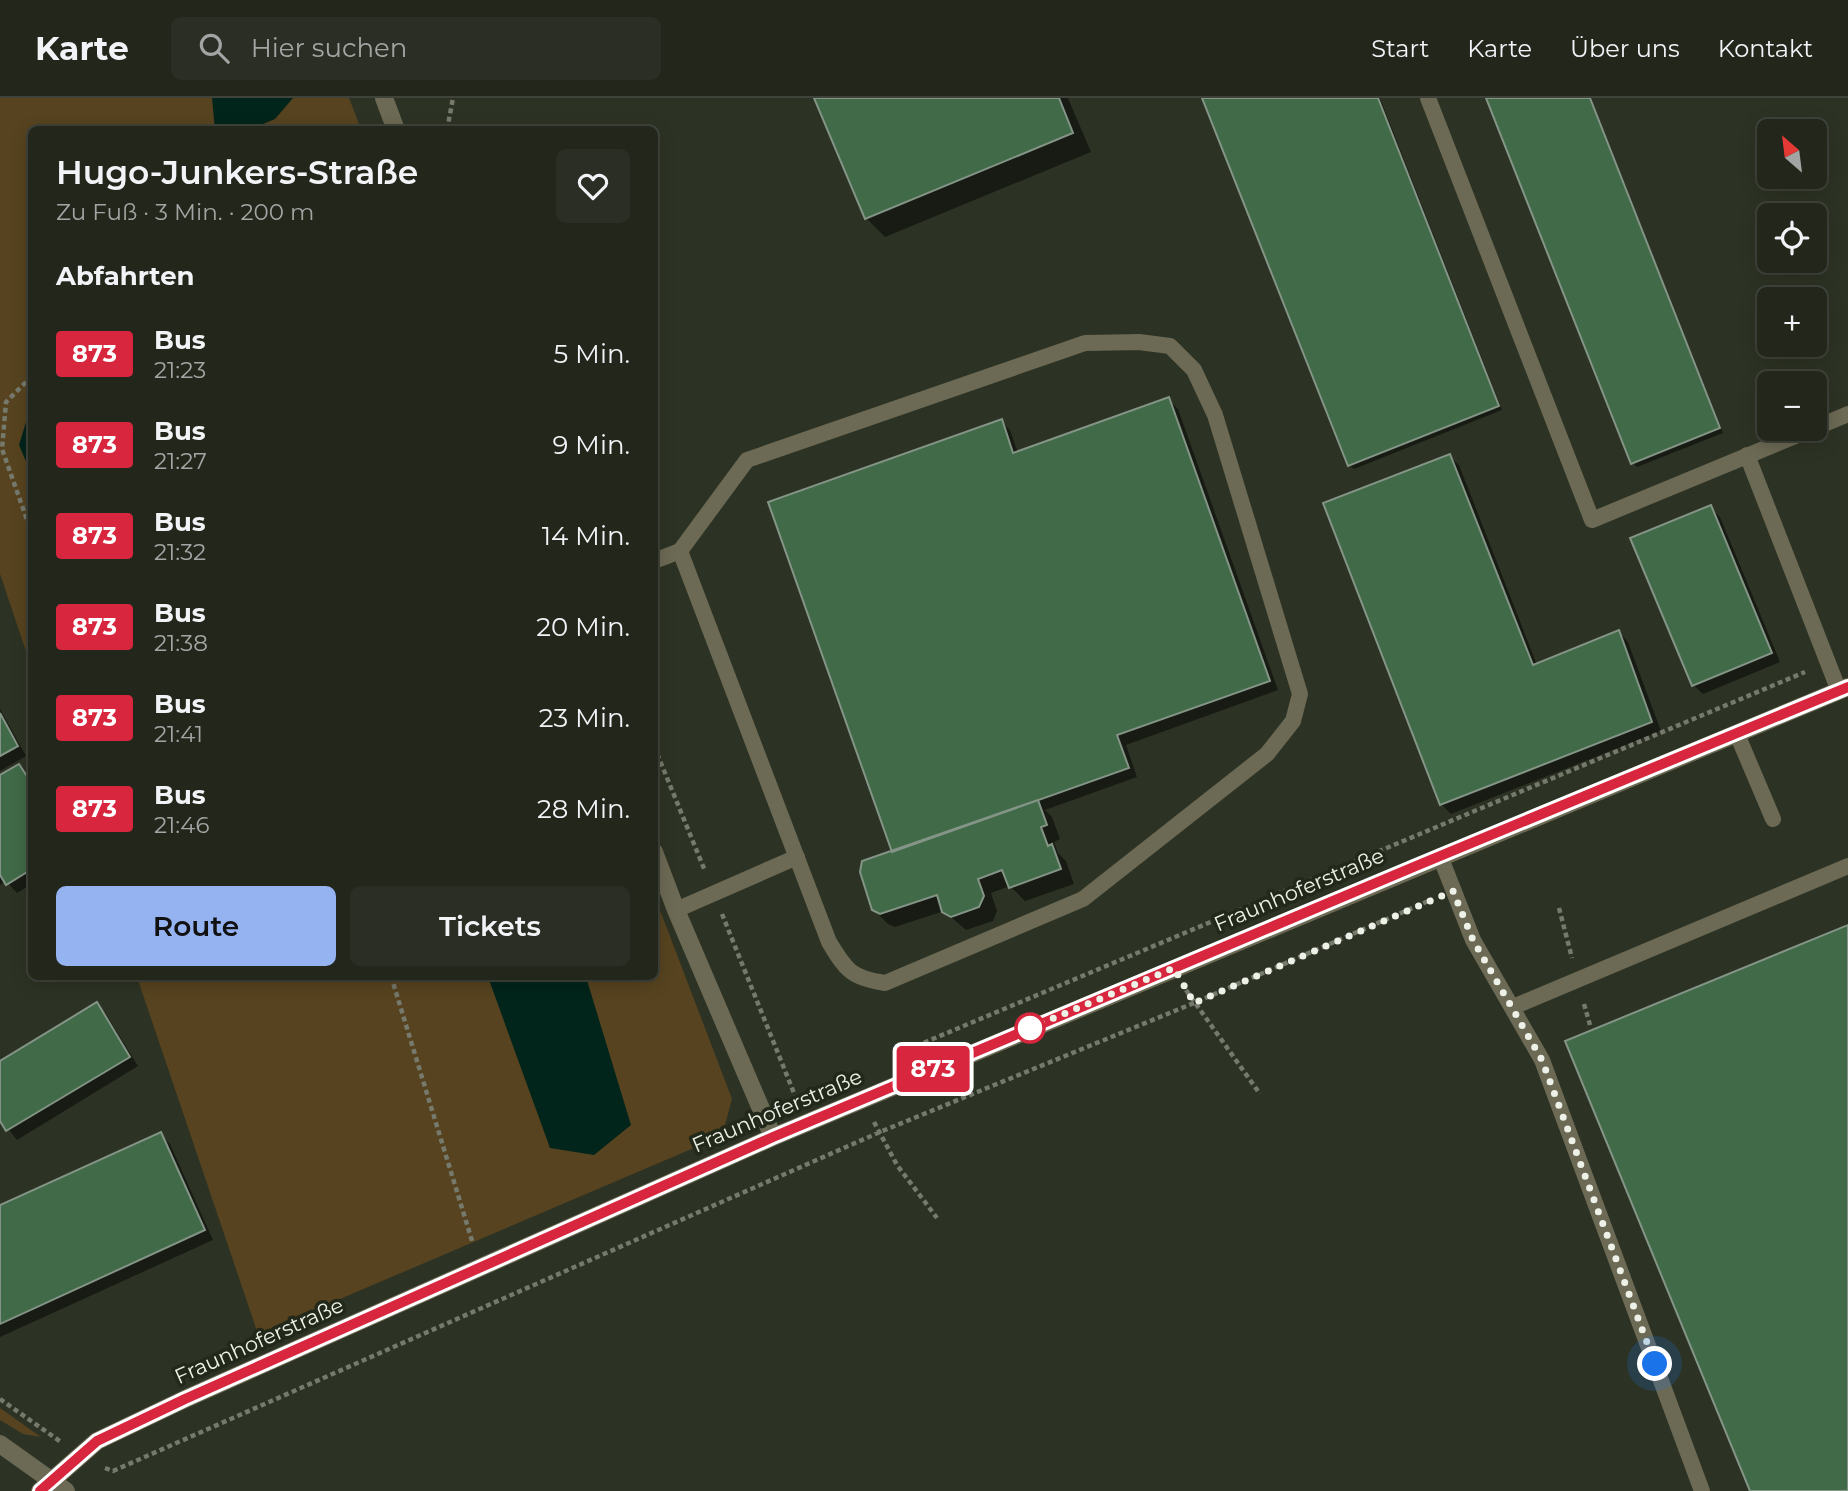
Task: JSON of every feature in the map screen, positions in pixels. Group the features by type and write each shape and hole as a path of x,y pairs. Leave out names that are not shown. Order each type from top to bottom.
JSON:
{"street":[{"path":"384,98 394,123"},
{"path":"394,123 400,98"},
{"name":"Fraunhoferstraße","path":"53,1488 80,1456 97,1441 185,1399 773,1137 1843,689"},
{"path":"658,863 773,1137"},
{"path":"0,1444 53,1488"}],"lane":[{"path":"1428,98 1592,520 1781,441"},
{"path":"658,559 680,551 747,460 1085,344 1139,342 1170,346 1194,370 1215,415 1300,694 1293,721 1267,754 1083,899 885,983 864,980 844,967 829,942 680,551"},
{"path":"1827,422 1848,414"},
{"path":"1747,455 1827,663 1843,689"},
{"path":"1737,734 1773,818"},
{"path":"1440,856 1473,940 1542,1060 1702,1491"},
{"path":"676,910 797,858"},
{"path":"1513,1007 1848,866"}],"path":[{"path":"448,126 453,98"},
{"path":"28,380 6,402 2,449 28,523"},
{"path":"907,1050 1827,663"},
{"path":"658,756 796,1098 808,1093"},
{"path":"0,1399 80,1456 113,1471 880,1132 1194,1003 1453,891"},
{"path":"1174,968 1194,1003 1260,1094"},
{"path":"392,980 480,1268"},
{"path":"862,1099 897,1165 937,1218"}],"shaded area":[{"path":"0,98 349,98 360,126 28,126 28,657 0,574"},
{"path":"658,905 732,1099 722,1136 258,1334 138,980 658,980"},
{"path":"0,1408 41,1437 23,1434 0,1420"}],"water":[{"path":"212,98 293,98 275,119 258,126 215,126"},
{"path":"28,416 28,466 19,445"},
{"path":"489,980 587,980 631,1125 594,1155 550,1148"}],"building":[{"path":"814,98 1059,98 1073,133 865,219"},
{"path":"1202,98 1378,98 1499,406 1348,466"},
{"path":"1486,98 1590,98 1720,428 1631,464"},
{"path":"1169,397 1270,681 1117,735 1129,768 892,852 768,502 1002,419 1013,453"},
{"path":"1450,454 1533,665 1619,630 1652,722 1440,805 1323,503"},
{"path":"1711,505 1772,653 1692,686 1630,538"},
{"path":"0,713 18,746 0,756"},
{"path":"19,764 28,778 28,871 6,885 0,875 0,775"},
{"path":"1038,800 1047,825 1041,827 1048,846 1052,844 1061,869 1009,888 1002,870 978,879 984,896 979,907 951,917 942,912 937,895 880,914 872,910 860,872 862,861"},
{"path":"1848,925 1848,1491 1750,1491 1565,1041"},
{"path":"97,1002 130,1057 6,1131 0,1121 0,1061"},
{"path":"161,1132 205,1230 0,1324 0,1205"}],"bus line":[{"name":"873","path":"40,1491 97,1441 185,1399 773,1137 1848,687"}],"route":[{"path":"1030,1028 1174,968 1194,1003 1453,891 1473,940 1542,1060 1655,1364"}]}
